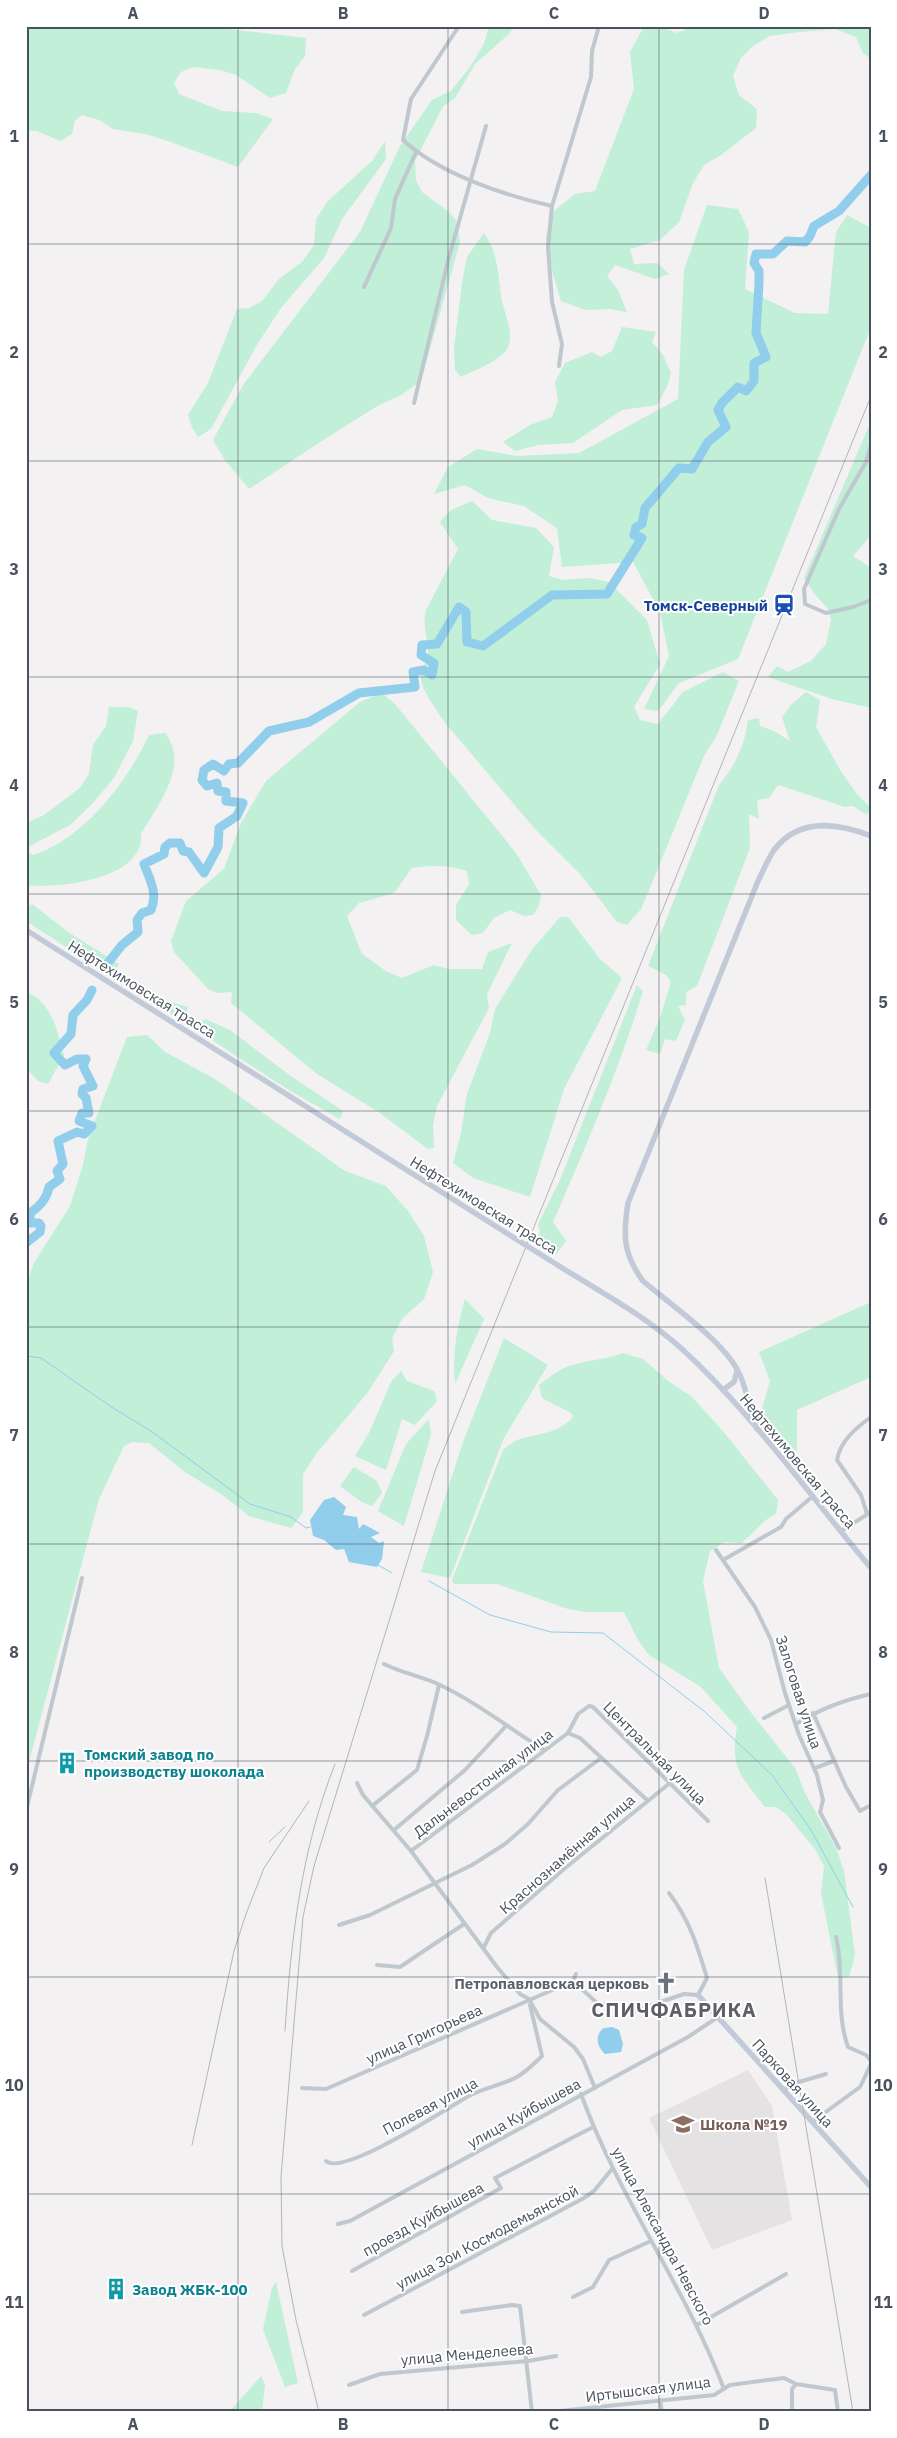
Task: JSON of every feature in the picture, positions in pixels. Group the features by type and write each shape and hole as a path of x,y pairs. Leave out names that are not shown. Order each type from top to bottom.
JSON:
{"main road":[{"path":"757,1429 752,1418 744,1383 737,1368 726,1353 643,1281 633,1267 624,1244 628,1203 758,881 774,851 797,831 817,825 842,826 871,836"},
{"name":"Нефтехимовская трасса","path":"26,930 655,1328 682,1350 723,1390 871,1568"},
{"path":"723,1390 734,1382 737,1368"},
{"name":"Парковая улица","path":"698,1995 871,2187"}],"street":[{"path":"459,26 411,99 403,140 416,152 471,180 508,196 552,206"},
{"path":"559,366 562,344 552,302 548,247 552,206 591,77 592,51 599,26"},
{"path":"414,403 449,257 486,126"},
{"path":"364,287 391,228 395,199 416,152"},
{"path":"871,445 866,462 839,509 804,589 804,604 826,613 853,607 871,600"},
{"path":"841,1531 869,1513 861,1495 837,1460 838,1452 844,1442 871,1417"},
{"path":"723,1560 781,1527 786,1519 813,1496"},
{"name":"Залоговая улица","path":"716,1550 755,1607 771,1640 789,1705 807,1754 815,1768 823,1800 820,1812 839,1848"},
{"path":"26,1811 82,1578"},
{"path":"384,1664 402,1673 418,1676 439,1685 470,1701 544,1750"},
{"path":"372,1806 417,1770 439,1685"},
{"path":"796,1724 813,1713 850,1698 871,1694"},
{"path":"764,1718 789,1705"},
{"name":"Центральная улица","path":"568,1733 578,1714 589,1706 594,1707 708,1822"},
{"path":"813,1713 834,1761 860,1811 871,1805"},
{"path":"394,1830 466,1770 506,1726"},
{"path":"568,1733 580,1738 647,1800"},
{"name":"Дальневосточная улица","path":"411,1851 568,1733"},
{"path":"339,1925 370,1915 472,1865 505,1844 528,1824 558,1790 601,1758"},
{"path":"815,1768 834,1761"},
{"path":"357,1783 363,1795 411,1851 497,1967 520,1994 529,2000 540,2020 574,2047 583,2059 595,2088"},
{"name":"Краснознамённая улица","path":"484,1947 491,1934 647,1800 670,1783"},
{"path":"576,1974 573,1981 597,2003 634,2011 684,1994 698,1995 707,1978 693,1932 682,1911 668,1893"},
{"path":"377,1965 400,1967 464,1924"},
{"path":"812,2122 860,2087 871,2063 866,2055 848,2047 842,2033 839,2007 841,1957 836,1936"},
{"name":"улица Григорьева","path":"302,2088 326,2089 573,1981"},
{"name":"Полевая улица","path":"326,2161 332,2164 348,2161 420,2126 470,2096 516,2078 533,2065 542,2056 529,2000"},
{"name":"улица Куйбышева","path":"338,2224 350,2221 595,2088 688,2037 718,2017"},
{"path":"783,2091 792,2084 826,2074"},
{"name":"улица Александра Невского","path":"581,2094 593,2127 612,2169 697,2325 724,2389"},
{"name":"проезд Куйбышева","path":"352,2271 501,2188 495,2178 593,2127"},
{"name":"улица Зои Космодемьянской","path":"364,2315 584,2198 594,2191 612,2169"},
{"path":"573,2297 593,2287 609,2260 651,2241"},
{"path":"697,2325 786,2274"},
{"path":"462,2312 512,2304 520,2306 528,2361 532,2412"},
{"name":"улица Менделеева","path":"350,2385 380,2374 528,2361 556,2356"},
{"name":"Иртышская улица","path":"550,2412 714,2395 730,2385 784,2378 796,2384 835,2390 838,2412"},
{"path":"792,2412 792,2389 796,2384"},
{"path":"660,2400 662,2412"}],"shaded area":[{"path":"748,2070 772,2106 792,2220 712,2250 649,2118"}],"green space":[{"path":"26,26 209,27 306,38 305,56 295,69 286,93 270,98 236,75 220,70 193,67 181,72 174,83 179,94 222,111 256,113 273,119 238,167 145,134 113,129 99,120 82,115 75,120 72,134 60,141 37,131 26,131"},
{"path":"489,26 513,26 510,33 475,64 455,98 443,106 415,161 416,180 422,192 449,212 457,222 460,242 421,381 401,395 379,405 249,489 225,460 213,440 243,385 360,232 400,146 432,100 451,91 470,67 484,44"},
{"path":"659,26 677,33 695,26 871,26 871,59 863,53 856,37 835,29 769,36 752,47 741,58 733,76 739,95 757,109 756,128 721,155 704,165 693,183 679,222 660,240 630,249 634,264 657,263 669,274 655,279 615,265 607,276 618,290 627,312 609,309 586,310 561,301 553,274 546,237 554,211 575,194 595,191 634,89 630,52 643,28"},
{"path":"385,141 386,159 342,219 324,258 281,308 258,343 211,429 198,437 188,415 208,383 237,309 249,308 262,301 279,279 302,262 314,245 316,219 328,201 372,161"},
{"path":"707,205 738,209 749,232 745,289 795,313 828,314 836,232 847,215 871,228 871,327 738,659 679,683 658,711 644,709 669,656 660,612 633,562 562,567 557,528 524,506 488,498 465,485 434,494 448,467 477,449 517,456 579,453 678,399 684,270"},
{"path":"484,233 496,261 501,296 510,330 509,343 507,349 499,358 461,377 455,370 454,348 462,283 467,257"},
{"path":"622,327 656,332 652,342 663,355 671,373 667,387 657,405 622,410 573,443 538,445 515,451 503,442 530,425 552,417 558,401 555,382 565,363 592,352 601,357 612,351"},
{"path":"871,421 871,535 853,556 871,568 871,708 832,699 768,677 777,666 788,672 811,661 826,644 831,620 828,609 804,578"},
{"path":"472,501 492,520 536,528 554,547 549,576 563,580 589,578 609,582 647,620 660,664 634,707 640,720 658,724 683,692 723,672 739,681 717,735 704,756 641,909 627,925 617,922 581,875 535,829 448,727 424,689 421,675 428,652 425,626 426,610 458,549 440,522 451,510"},
{"path":"806,692 820,700 816,727 840,770 856,793 871,808 867,815 853,806 845,807 778,785 769,798 757,800 759,819 749,814 750,848 697,986 686,992 686,1005 678,1006 685,1020 676,1041 665,1039 660,1054 646,1050 660,1018 671,982 666,975 648,966 719,785 730,770 742,747 748,720 759,718 760,726 774,731 790,741 782,717 791,705"},
{"path":"382,693 395,704 516,853 541,895 539,906 533,915 524,916 510,910 494,918 483,933 472,935 456,920 456,905 469,884 467,871 447,867 419,867 412,868 394,893 359,903 347,916 362,954 386,971 402,978 434,965 448,969 482,969 488,952 512,943 487,994 489,1008 437,1106 433,1125 434,1148 428,1149 377,1111 317,1074 231,1003 232,992 218,993 208,989 174,952 171,941 186,901 224,869 241,823 266,781 360,702"},
{"path":"109,707 128,707 138,711 133,741 114,778 92,804 70,825 26,848 26,823 44,815 80,788 89,774 93,745 106,726"},
{"path":"165,733 172,745 173,771 163,798 141,834 139,849 129,862 115,871 97,878 58,885 26,885 26,851 33,855 52,847 70,836 102,807 129,771 149,735"},
{"path":"32,904 68,932 119,964 111,976 26,921 26,908"},
{"path":"560,917 568,917 600,959 622,978 564,1089 530,1197 473,1178 453,1163 461,1133 467,1094 490,1033 495,1009 531,951"},
{"path":"637,985 643,991 634,1020 613,1079 553,1222 566,1241 555,1256 533,1240 540,1232 538,1224 560,1180"},
{"path":"26,992 42,1002 52,1018 64,1055 48,1084 38,1081 28,1070"},
{"path":"150,1000 167,1001 188,1007 186,1015 199,1024 205,1019 230,1030 288,1074 343,1111 340,1119 292,1092"},
{"path":"147,1035 165,1052 215,1079 345,1171 386,1186 408,1211 424,1236 433,1272 424,1299 402,1319 392,1338 394,1351 368,1392 316,1454 303,1474 303,1512 291,1528 249,1516 224,1496 185,1472 149,1443 132,1442 124,1446 99,1499 26,1773 26,1284 34,1263 70,1206 83,1165 88,1139 127,1037"},
{"path":"465,1299 484,1319 455,1384 454,1362 456,1341"},
{"path":"871,1302 871,1377 797,1410 797,1452 760,1416 770,1381 759,1352"},
{"path":"504,1338 548,1365 504,1438 450,1578 421,1572 463,1442"},
{"path":"623,1353 643,1359 668,1381 691,1396 722,1430 778,1500 776,1514 766,1520 741,1543 725,1542 710,1551 703,1581 719,1668 752,1714 795,1768 805,1793 836,1848 844,1871 855,1955 849,1977 838,1978 821,1893 824,1866 815,1849 786,1814 776,1807 765,1807 749,1787 736,1762 735,1741 737,1727 701,1687 649,1655 638,1640 624,1612 587,1612 568,1609 497,1584 454,1584 452,1580 503,1450 520,1439 555,1430 573,1417 571,1413 542,1398 539,1385 569,1366"},
{"path":"401,1371 407,1381 434,1391 437,1401 415,1425 402,1419 386,1470 355,1456 370,1431 391,1382"},
{"path":"429,1419 431,1435 404,1526 378,1511 406,1444"},
{"path":"354,1467 377,1481 382,1493 372,1506 362,1502 340,1486"},
{"path":"276,2282 298,2383 285,2387 263,2329 272,2288"},
{"path":"261,2376 265,2384 262,2412 229,2412"}],"water":[{"path":"334,1497 346,1507 343,1515 357,1517 359,1529 363,1524 380,1533 371,1537 379,1543 384,1541 382,1559 377,1567 349,1562 344,1549 336,1550 324,1540 313,1536 310,1520 324,1500"},
{"path":"612,2027 619,2030 623,2044 621,2052 605,2054 600,2048 598,2037 604,2028"}],"waterway":[{"path":"107,964 122,945 138,932 137,920 142,913 151,910 154,898 151,881 144,864 164,854 165,847 170,843 180,843 183,851 189,852 204,873 218,847 219,828 237,816 243,803 226,801 226,792 218,791 217,783 207,786 202,780 204,770 213,764 224,771 229,764 238,763 269,731 309,722 359,693 415,687 413,672 424,670 432,675 434,663 421,655 422,645 437,644 459,607 466,612 467,642 483,646 552,595 607,594 642,538 634,535 636,527 642,524 645,508 679,468 692,469 708,442 726,427 718,410 722,403 738,387 746,391 754,381 754,363 766,357 756,333 759,283 759,271 754,263 756,254 773,254 787,241 805,242 814,226 839,211 871,175"},
{"path":"26,1243 40,1232 41,1226 39,1223 30,1223 30,1213 42,1202 49,1187 60,1179 57,1171 63,1164 58,1141 77,1132 84,1134 92,1126 79,1121 82,1113 89,1113 86,1098 82,1094 83,1089 93,1086 83,1066 86,1059 77,1059 65,1065 54,1053 71,1034 73,1015 87,1000 92,990"},
{"path":"26,1356 41,1358 113,1408 151,1431 250,1504 291,1517 306,1528 310,1527"},
{"path":"378,1565 392,1573"},
{"path":"429,1581 490,1615 551,1632 603,1633 705,1712 772,1775 811,1830 853,1907"}],"railway":[{"path":"319,2412 296,2320 282,2246 281,2177 303,1917 314,1866 435,1471 871,396"},
{"path":"285,2031 294,1929 306,1862 323,1796 335,1764"},
{"path":"192,2145 234,1951 246,1914 264,1868 309,1801"},
{"path":"269,1842 285,1827"},
{"path":"765,1878 853,2412"}],"place":[{"name":"Томск-Северный","path":"784,605"},
{"name":"Томский завод по производству шоколада","path":"67,1763"},
{"name":"Петропавловская церковь","path":"666,1983"},
{"name":"Школа №19","path":"683,2124"},
{"name":"Завод ЖБК-100","path":"116,2289"}],"district":[{"name":"СПИЧФАБРИКА","path":"674,2009"}]}
